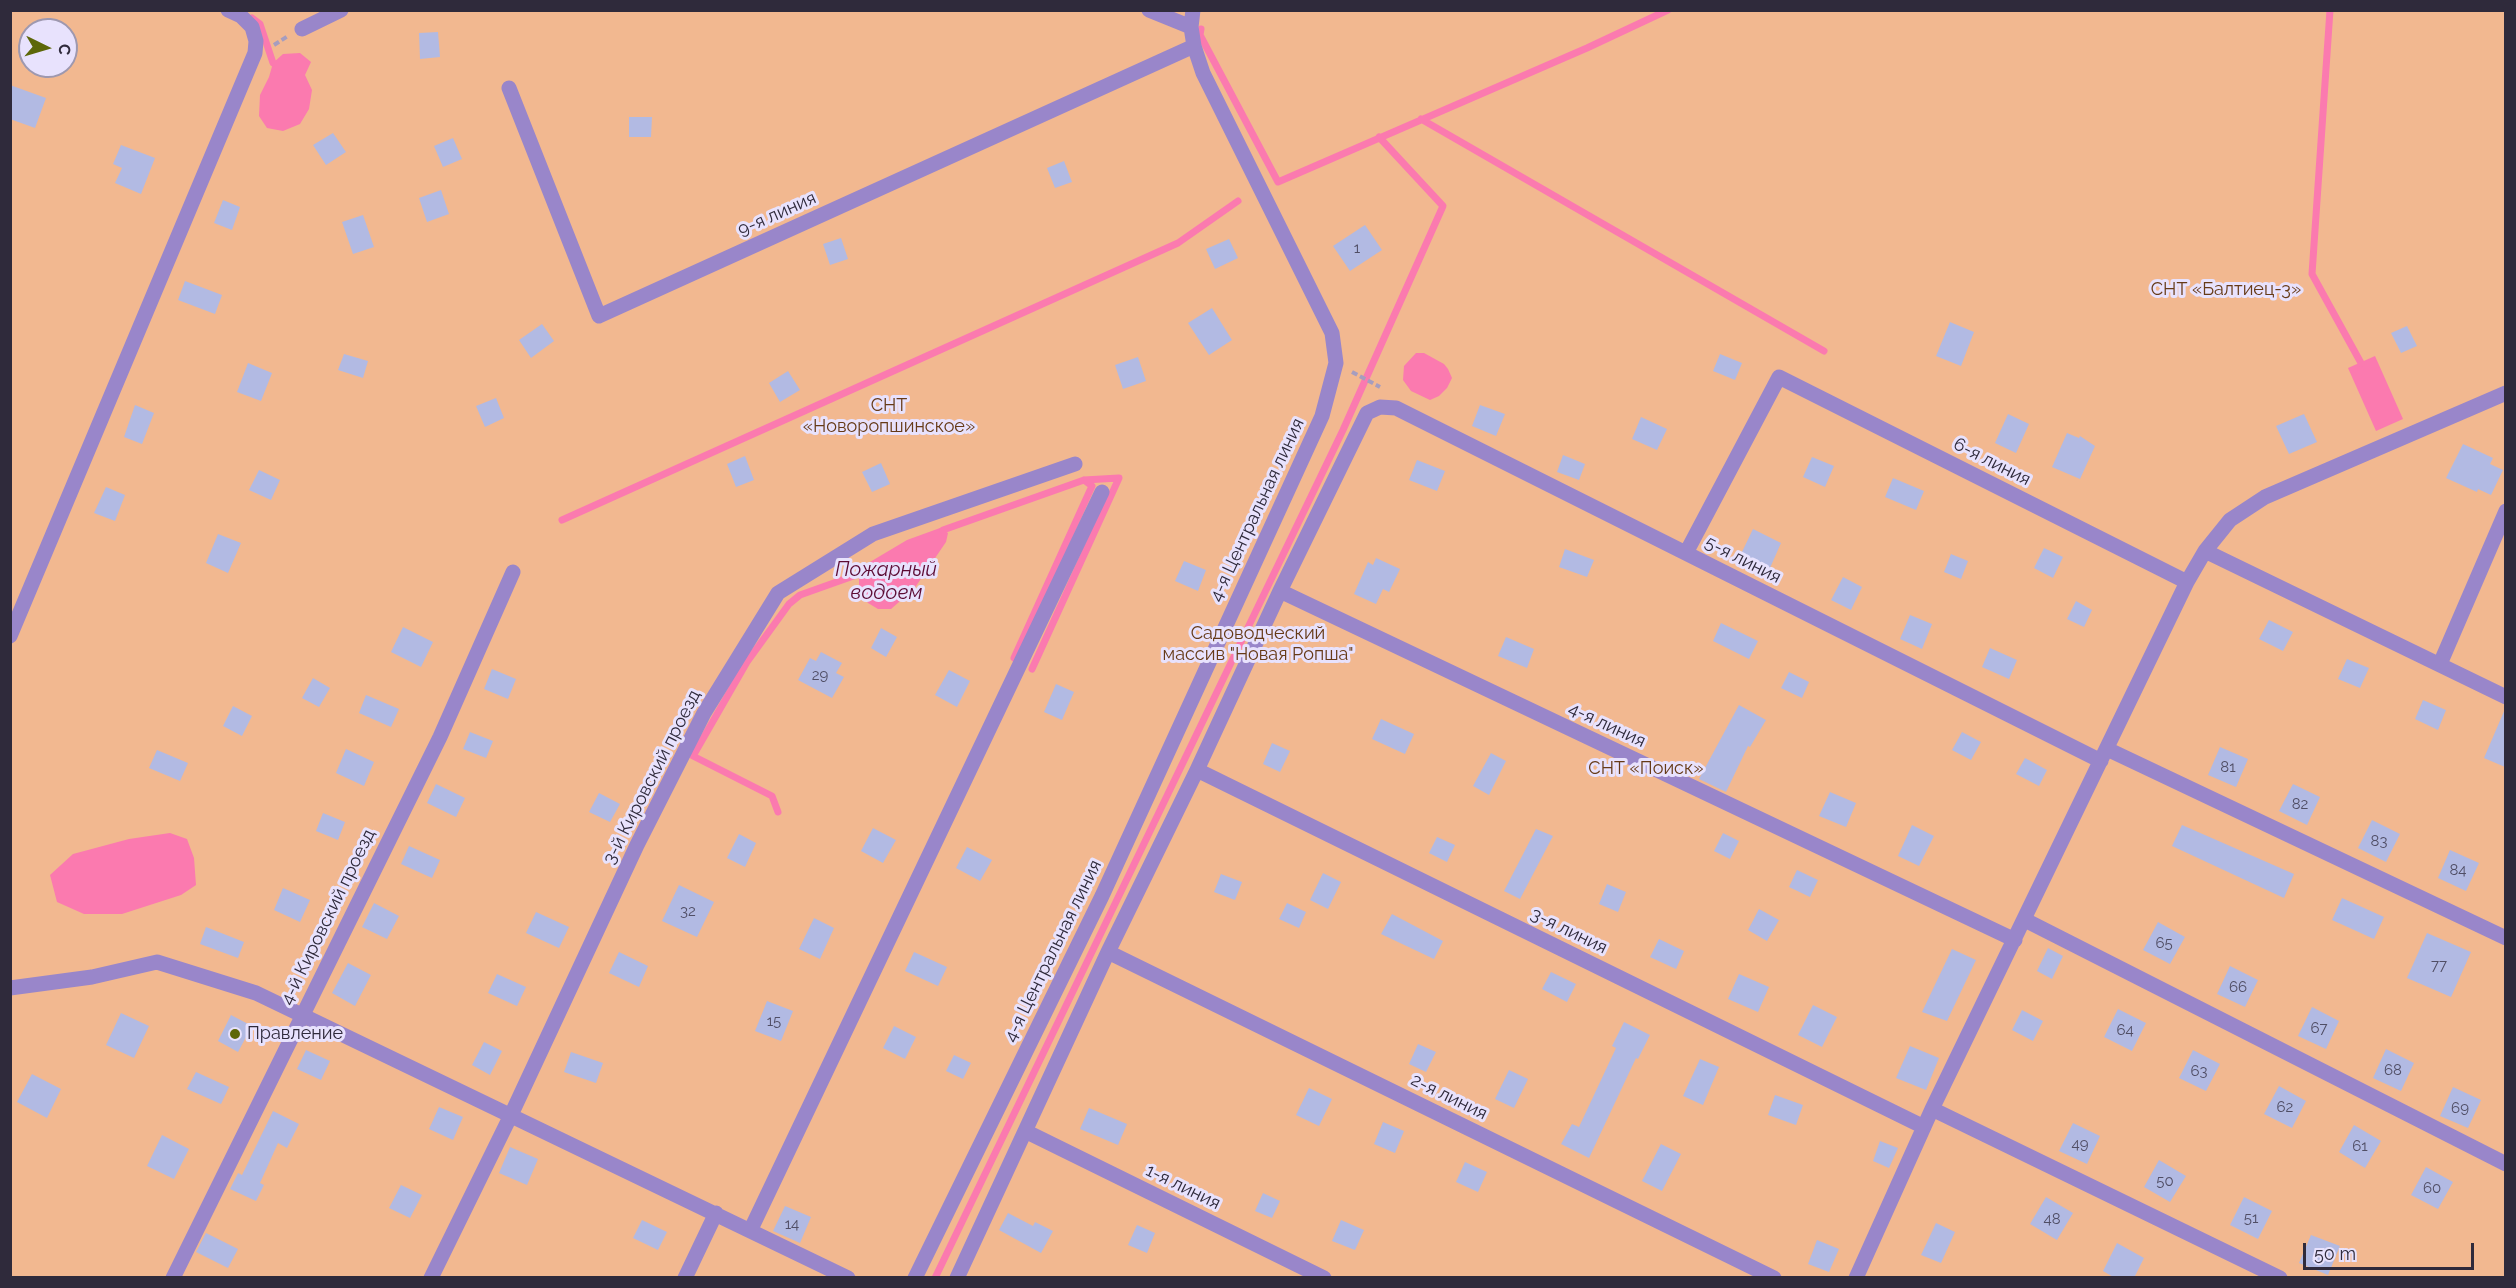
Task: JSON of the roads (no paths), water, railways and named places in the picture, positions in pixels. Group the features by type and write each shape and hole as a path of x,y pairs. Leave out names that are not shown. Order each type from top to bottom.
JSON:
{"street":[{"path":"10,636 255,53 256,41 252,27 241,16 228,10"},
{"path":"302,29 341,10"},
{"path":"1149,10 1191,27"},
{"name":"4-я Центральная линия","path":"915,1278 1102,896 1322,416 1336,363 1332,333 1203,73 1194,46 1191,27 1193,11"},
{"name":"9-я линия","path":"509,88 599,316 1194,46"},
{"name":"6-я линия","path":"1686,553 1779,377 2187,582"},
{"path":"1856,1278 1932,1109 2187,582 2205,551 2230,520 2265,497 2505,393"},
{"name":"5-я линия","path":"1280,591 1367,413 1380,406 1396,408 1686,553 2104,755 2505,938"},
{"name":"3-й Кировский проезд","path":"430,1278 511,1115 637,845 699,724 778,593 873,534 1075,464"},
{"path":"751,1229 1102,492"},
{"path":"2440,664 2505,511"},
{"path":"2205,551 2505,697"},
{"name":"4-й Кировский проезд","path":"173,1278 440,736 513,572"},
{"path":"957,1278 1108,952 1197,770 1280,591"},
{"name":"4-я линия","path":"1280,591 2015,940"},
{"name":"3-я линия","path":"1197,770 1924,1127"},
{"path":"2025,920 2505,1164"},
{"name":"2-я линия","path":"1108,952 1774,1278"},
{"path":"10,988 92,977 157,962 256,993 751,1229 848,1278"},
{"path":"1932,1109 2280,1278"},
{"name":"1-я линия","path":"1025,1131 1324,1278"},
{"path":"685,1278 716,1213"}],"water":[{"path":"300,53 311,62 305,75 312,90 309,109 300,124 283,131 267,128 259,116 260,95 273,63 283,54"},
{"path":"1416,353 1424,353 1444,364 1452,378 1447,388 1439,396 1430,400 1411,391 1403,380 1404,366"},
{"path":"2375,356 2403,419 2376,431 2348,368"},
{"name":"Пожарный водоем","path":"940,528 948,533 946,542 914,589 891,609 878,609 868,603 859,591 859,574 870,562 907,540"},
{"path":"170,833 187,839 194,858 196,885 181,895 122,914 84,914 57,902 50,875 73,854 129,839"}],"waterway":[{"path":"1201,29 1200,35 1278,182 1587,48 1668,10"},
{"path":"2330,10 2312,274 2361,363"},
{"path":"252,18 260,24 273,63"},
{"path":"1421,119 1824,351"},
{"path":"935,1278 1343,430 1443,206 1379,137"},
{"path":"562,520 1178,243 1238,201"},
{"path":"943,530 1084,480 1119,478 1032,669"},
{"path":"1014,658 1092,486 1084,480"},
{"path":"778,812 772,796 693,756 747,662 789,604 800,595 859,574"}],"place":[{"name":"Правление","path":"235,1034"}],"park label":[{"name":"СНТ «Балтиец-3»","path":"2226,290"},
{"name":"СНТ «Новоропшинское»","path":"889,416"},
{"name":"Садоводческий массив \"Новая Ропша\"","path":"1258,644"},
{"name":"СНТ «Поиск»","path":"1646,769"}]}
